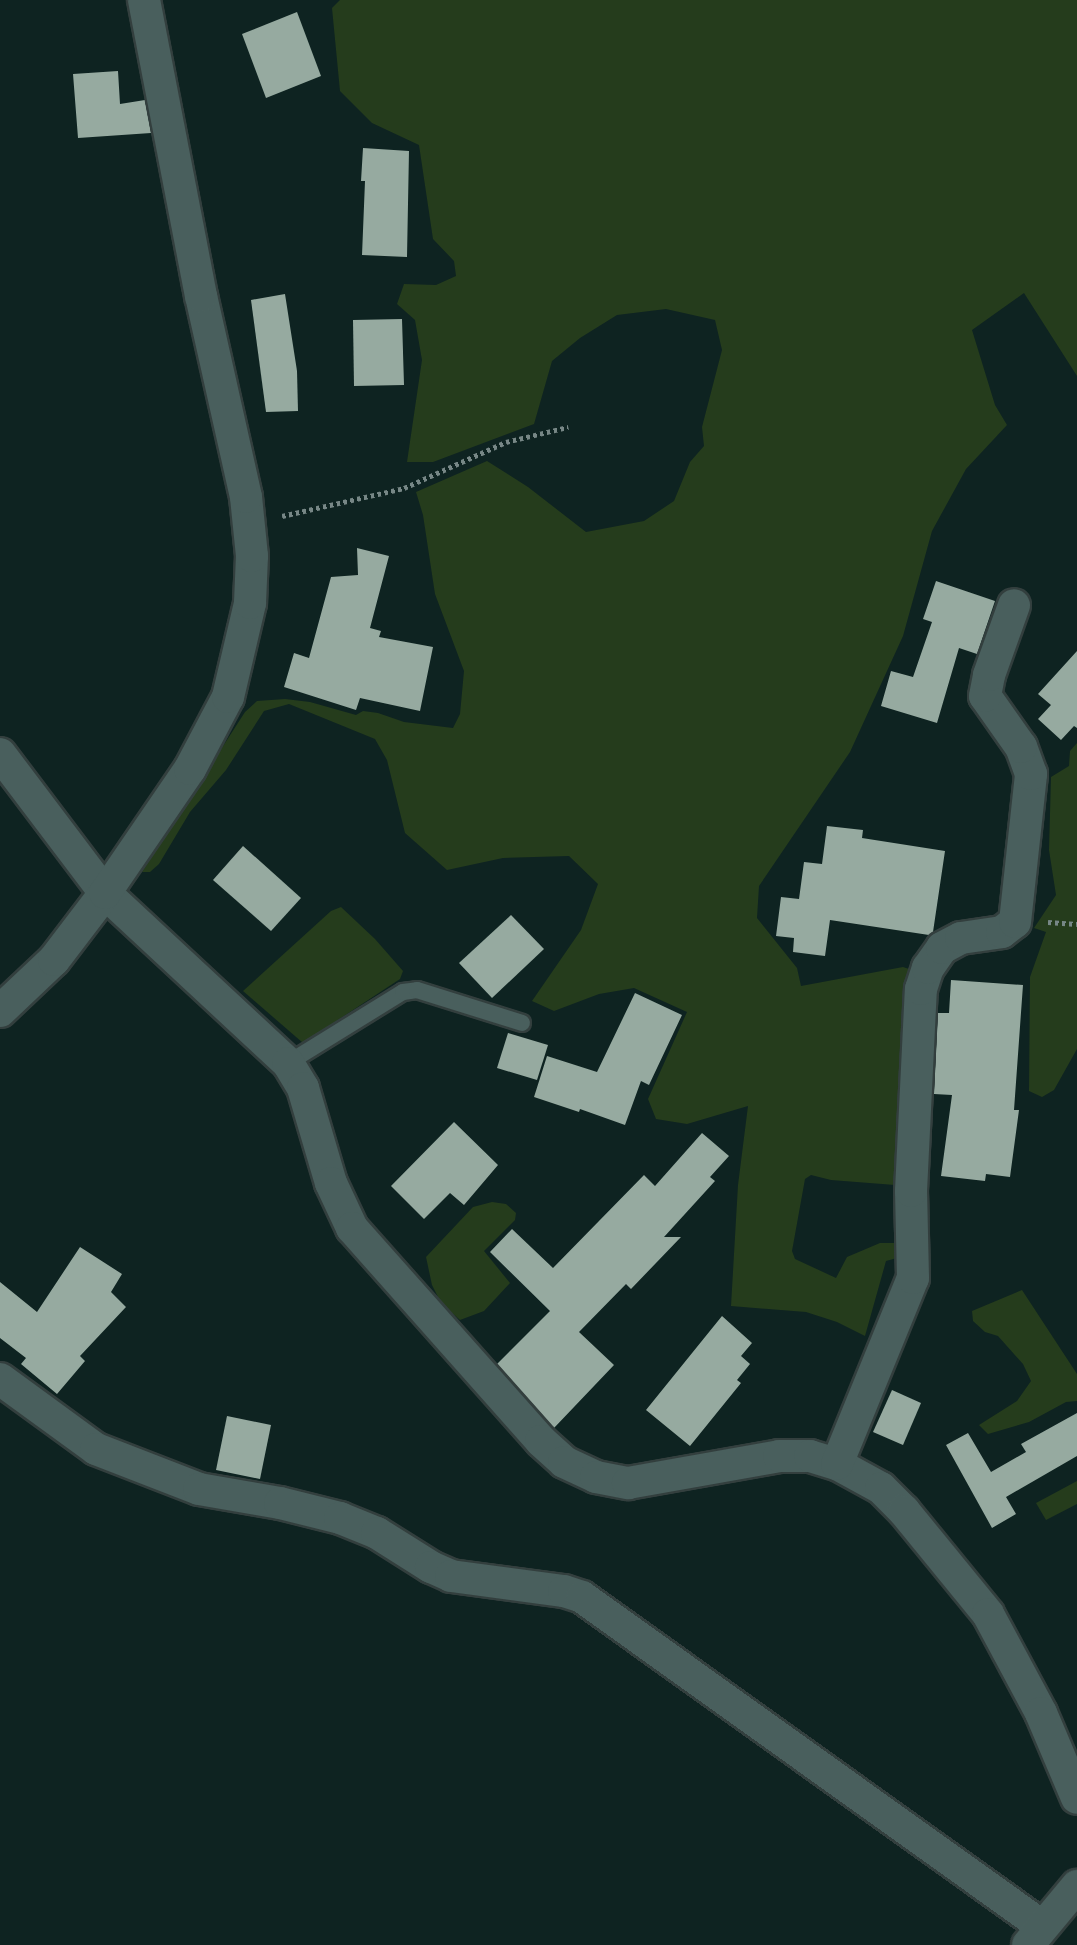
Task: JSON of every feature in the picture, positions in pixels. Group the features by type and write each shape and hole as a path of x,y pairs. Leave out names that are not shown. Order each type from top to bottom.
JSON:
{"street":[{"path":"0,1011 54,960 105,893 190,769 228,697 250,603 252,555 246,497 201,296 144,0"},
{"path":"837,1464 913,1278 911,1191 921,989 928,968 942,948 961,938 1002,932 1015,922 1031,774 1021,747 985,696 989,675 1014,605"},
{"path":"0,754 105,893 288,1063 303,1088 331,1183 352,1228 541,1441 564,1462 596,1477 628,1483 779,1456 810,1456 837,1464 881,1488 904,1511 988,1614 1041,1713 1077,1798"},
{"path":"0,1378 96,1449 199,1489 280,1503 340,1518 377,1533 430,1567 451,1576 539,1587 582,1597 1035,1935 1077,1886"}],"lane":[{"path":"288,1063 403,992 417,990 522,1023"}],"path":[{"path":"248,524 404,488 506,442 568,427"}],"green space":[{"path":"340,0 1077,0 1077,376 1024,293 972,330 995,405 1007,425 966,469 932,531 903,636 850,752 759,886 757,918 797,968 801,986 903,967 909,969 895,1185 831,1180 811,1175 805,1179 792,1251 795,1259 836,1278 847,1257 880,1243 897,1243 897,1258 886,1261 865,1336 837,1322 806,1312 731,1306 738,1185 748,1106 687,1124 656,1119 648,1099 687,1012 634,988 599,994 554,1011 532,1001 581,930 598,884 569,856 503,858 447,870 405,833 387,760 375,739 289,704 264,711 226,770 190,812 159,864 150,872 142,872 245,712 257,701 285,699 310,702 356,715 363,711 378,713 404,722 453,728 460,714 464,671 435,594 423,515 416,492 487,461 528,487 586,532 644,521 674,501 690,462 704,446 702,427 722,350 715,320 666,309 617,315 580,338 552,361 534,424 433,462 407,462 422,360 415,320 397,304 404,284 436,285 456,276 454,261 433,239 419,145 372,123 340,91 332,8"},
{"path":"1077,743 1077,1049 1054,1090 1042,1097 1029,1091 1030,977 1046,932 1034,928 1056,895 1049,850 1051,777 1069,766 1070,751"},
{"path":"341,907 375,939 403,971 400,979 303,1043 243,991 331,911"},
{"path":"492,1202 506,1204 516,1213 515,1220 484,1251 510,1283 484,1311 460,1320 441,1303 432,1285 426,1257 473,1207"},
{"path":"1022,1290 1077,1374 1077,1401 1066,1402 1029,1422 988,1434 979,1425 1017,1401 1031,1381 1023,1364 998,1336 985,1332 973,1321 972,1311"},
{"path":"1077,1481 1077,1504 1046,1520 1036,1503"}],"building":[{"path":"297,12 321,76 266,98 242,34"},
{"path":"118,71 120,104 145,100 151,133 78,138 73,74"},
{"path":"363,148 409,151 407,257 362,255 365,181 361,181"},
{"path":"285,294 297,371 298,411 266,412 251,300"},
{"path":"402,319 404,385 354,386 353,320"},
{"path":"357,548 389,556 370,628 381,631 379,637 433,647 420,711 360,698 356,710 284,687 294,653 309,658 331,577 358,575"},
{"path":"936,581 995,601 977,654 959,648 937,723 881,706 891,671 913,677 932,622 923,619"},
{"path":"1077,651 1077,728 1074,726 1061,740 1038,719 1051,705 1038,694"},
{"path":"827,826 863,830 862,838 945,851 933,932 929,935 830,920 825,956 793,952 794,938 776,936 781,897 799,899 804,862 822,864"},
{"path":"243,846 301,898 271,931 213,880"},
{"path":"511,915 544,949 492,998 459,963"},
{"path":"951,980 1023,985 1014,1110 1019,1110 1010,1177 986,1174 985,1181 941,1176 952,1095 934,1094 938,1013 949,1013"},
{"path":"635,993 682,1015 649,1085 641,1081 625,1125 534,1097 547,1056 597,1072"},
{"path":"508,1033 548,1045 537,1080 497,1068"},
{"path":"454,1122 498,1165 464,1205 450,1193 424,1219 391,1186"},
{"path":"702,1133 729,1156 710,1177 715,1181 664,1237 681,1237 631,1289 626,1284 579,1332 614,1365 554,1428 497,1364 550,1311 490,1252 512,1229 553,1268 644,1175 655,1186"},
{"path":"80,1247 122,1274 111,1292 126,1307 80,1356 85,1361 57,1394 21,1364 26,1358 0,1338 0,1282 37,1312"},
{"path":"722,1316 752,1343 741,1356 750,1364 737,1380 741,1383 690,1446 646,1410"},
{"path":"892,1390 921,1403 903,1445 873,1432"},
{"path":"1077,1413 1077,1456 1006,1497 1016,1514 992,1528 946,1445 968,1433 991,1472 1026,1452 1021,1444"},
{"path":"227,1416 271,1425 260,1479 216,1470"}]}
